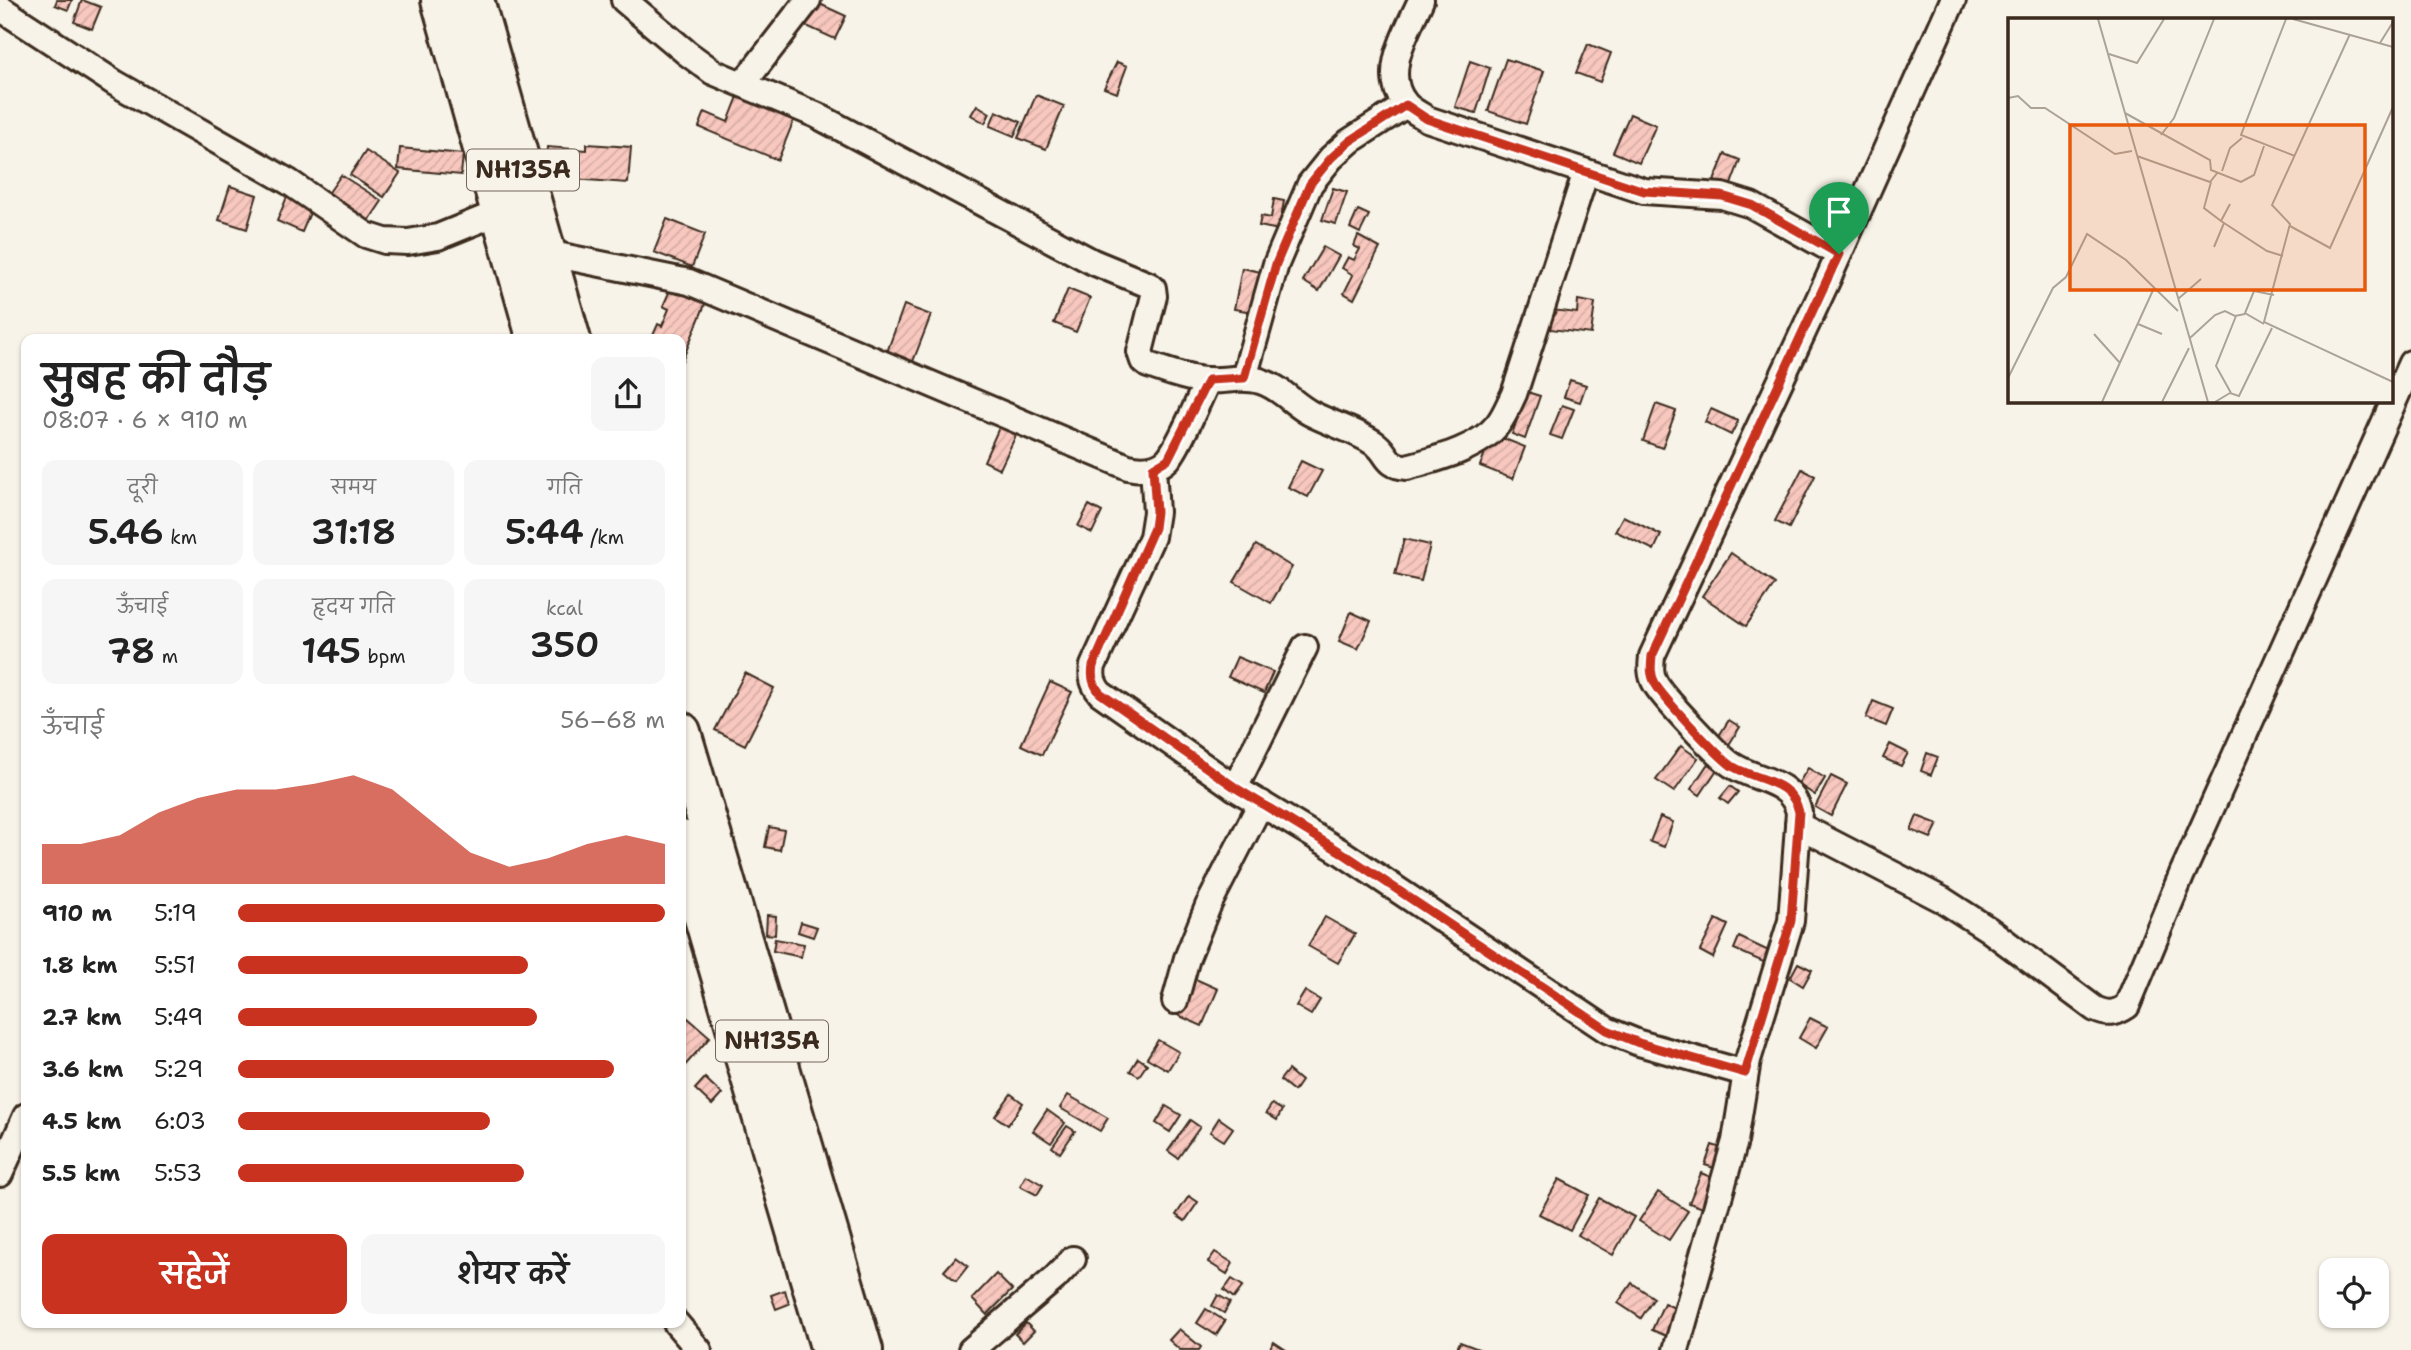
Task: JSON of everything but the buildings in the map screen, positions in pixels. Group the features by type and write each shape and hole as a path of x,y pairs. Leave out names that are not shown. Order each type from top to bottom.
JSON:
{"highway":[{"name":"NH135A","path":"441,0 535,334"},
{"name":"NH135A","path":"474,0 569,334"},
{"name":"NH135A","path":"686,749 863,1350"},
{"name":"NH135A","path":"686,857 831,1350"}],"street":[{"path":"624,0 713,72 816,115 1093,262 1145,282 1154,292 1140,352 1143,361 1208,380 1260,380 1306,411 1374,442 1388,461 1400,467 1451,455 1490,433 1505,412 1514,394 1586,172"},
{"path":"743,84 808,0"},
{"path":"1421,0 1395,66 1394,79 1398,93 1406,105 1427,119 1644,191 1736,199 1752,205 1839,254"},
{"path":"1676,1350 1735,1141 1745,1073 1791,921 1798,825 1797,802 1783,787 1737,768 1722,758 1656,686 1650,667 1652,656 1839,254 1953,0"},
{"path":"0,8 115,83 289,182 366,236 385,241 408,242 438,237 502,211"},
{"path":"1244,378 1276,264 1310,184 1331,158 1350,141 1406,105"},
{"path":"547,253 690,282 1128,467 1141,470 1153,468 1168,459 1208,380"},
{"path":"2394,401 2411,363"},
{"path":"1798,825 1943,900 1988,929 2095,1009 2107,1014 2119,1012 2127,1006 2182,874 2394,402"},
{"path":"1153,468 1156,512 1152,537 1093,666 1091,676 1100,693 1236,788 1341,852 1607,1030 1639,1043 1745,1073"},
{"path":"1236,788 1305,647"},
{"path":"1175,1001 1187,958 1208,906 1261,803"},
{"path":"0,1174 21,1127"},
{"path":"971,1350 1055,1278 1073,1259"}],"route":[{"path":"1406,105 1427,119 1644,191 1736,199 1752,205 1839,254 1652,656 1650,667 1656,686 1722,758 1730,765 1783,787 1797,802 1799,812 1791,921 1745,1073 1639,1043 1607,1030 1341,852 1236,788 1100,693 1094,685 1091,676 1093,666 1152,537 1156,520 1153,468 1168,459 1208,380 1244,378 1276,264 1310,184 1331,158 1350,141 1406,105"}]}
